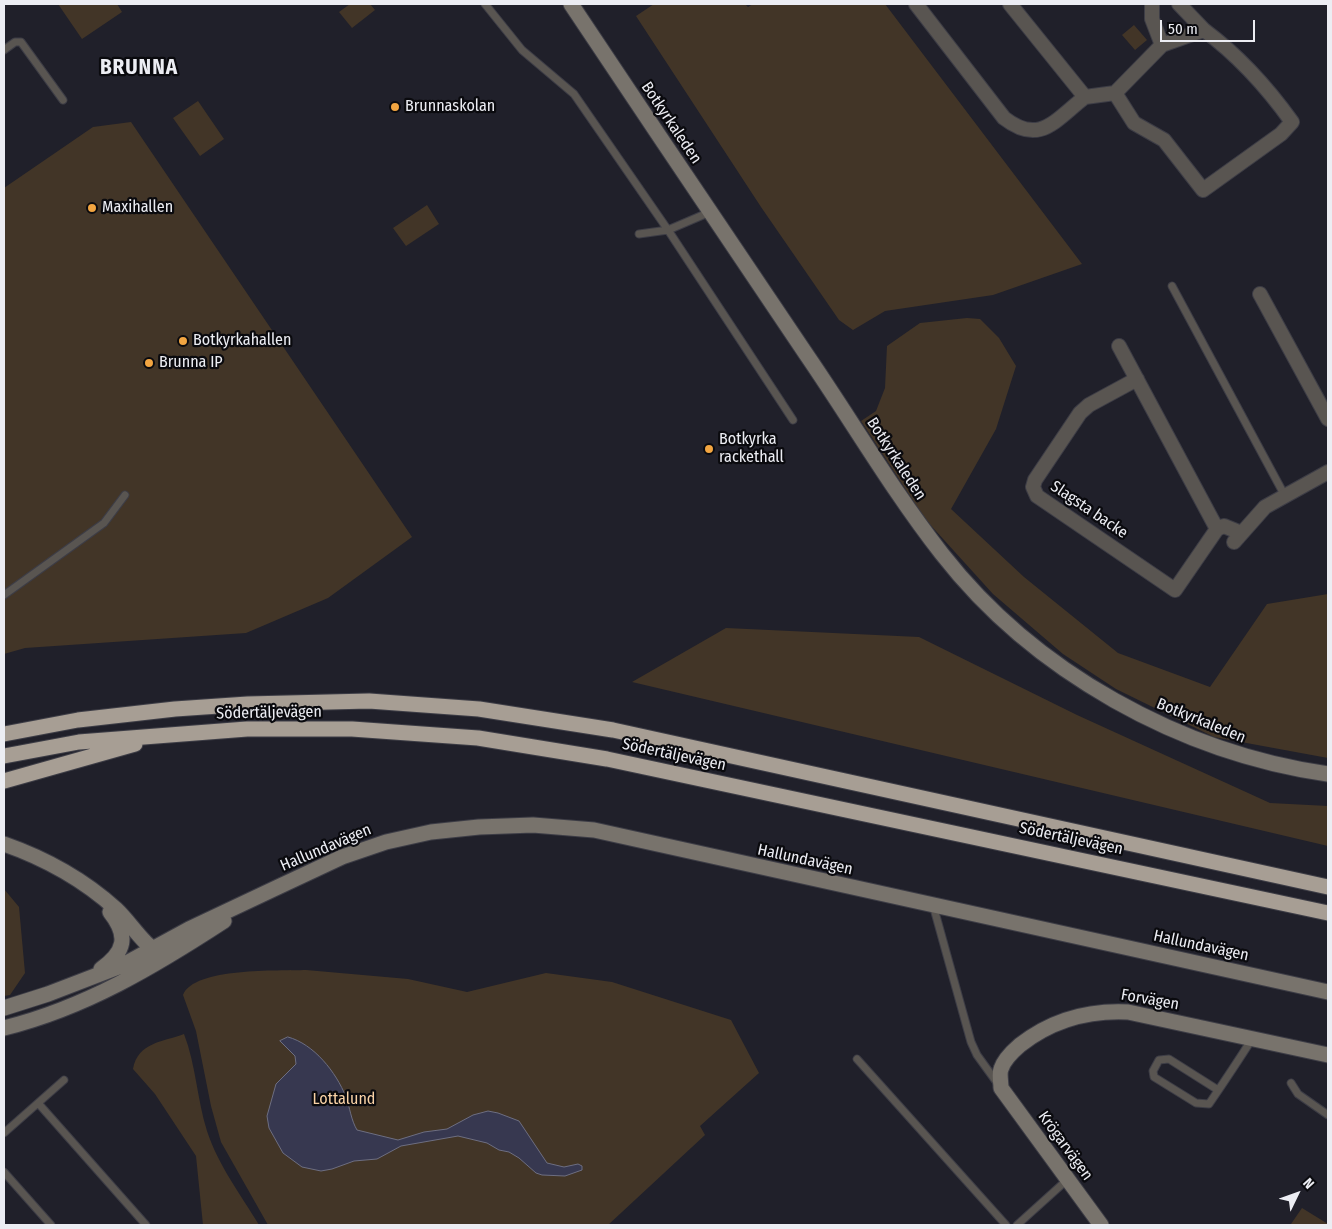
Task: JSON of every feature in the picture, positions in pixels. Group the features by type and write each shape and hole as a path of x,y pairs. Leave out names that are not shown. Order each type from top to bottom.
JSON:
{"highway":[{"name":"Södertäljevägen","path":"33,728 78,720 146,712 248,704 369,701 479,709 613,730 1328,887"},
{"path":"4,726 33,728"},
{"path":"4,734 33,728"},
{"name":"Södertäljevägen","path":"4,756 79,742 247,729 352,729 478,738 627,763 1328,913"},
{"path":"4,781 178,733"}],"main road":[{"name":"Botkyrkaleden","path":"571,4 823,379 898,495 944,557 1002,617 1037,647 1090,686 1170,729 1214,747 1254,760 1328,774"},
{"name":"Hallundavägen","path":"4,1008 121,966 189,929 342,857 386,842 441,831 479,827 534,825 594,830 1328,992"},
{"path":"4,844 30,853 89,888 116,908 153,950 169,957"},
{"name":"Hallundavägen","path":"4,1028 66,1009 106,992 169,957 278,887"},
{"path":"85,980 113,960 120,951 123,939 122,931 112,914 89,888"},
{"name":"Forvägen","path":"1001,1088 1000,1069 1007,1058 1017,1048 1050,1024 1080,1015 1106,1012 1128,1012 1328,1056"},
{"name":"Krögarvägen","path":"1001,1088 1101,1225"}],"street":[{"path":"916,4 1004,118 1018,130 1034,132 1046,128 1085,97 1115,93 1162,45 1204,30"},
{"path":"1010,4 1085,97"},
{"path":"1152,4 1152,19 1162,45"},
{"path":"1115,93 1134,123 1164,140 1203,190 1281,134 1292,122 1268,88 1231,52 1204,30 1179,4"},
{"path":"1260,294 1328,419"},
{"path":"1119,346 1217,530 1224,526 1238,537 1265,507 1328,472"},
{"name":"Slagsta backe","path":"1137,379 1089,405 1080,413 1034,480 1036,496 1175,590 1217,530"}],"lane":[{"path":"485,4 522,50 574,94 668,230 793,420"},
{"path":"4,50 15,42 21,42 63,100"},
{"path":"639,234 668,230 710,212"},
{"path":"1172,286 1285,496"},
{"path":"4,595 104,523 125,495"},
{"path":"933,905 971,1042 977,1055 1001,1088"},
{"path":"1218,1090 1169,1059 1160,1060 1153,1071 1154,1076 1200,1105 1209,1104 1252,1039"},
{"path":"857,1059 1006,1225"},
{"path":"4,1132 64,1080"},
{"path":"1291,1083 1298,1094 1328,1116"},
{"path":"38,1103 146,1225"},
{"path":"4,1172 51,1225"},
{"path":"1017,1225 1068,1179"}],"green space":[{"path":"58,4 117,4 122,12 82,39"},
{"path":"350,4 370,4 375,10 352,28 339,12"},
{"path":"654,4 745,4 748,7 753,4 885,4 1082,264 993,295 885,311 853,330 839,320 761,207 636,16"},
{"path":"1134,25 1147,40 1135,50 1122,35"},
{"path":"198,101 224,139 200,156 173,118"},
{"name":"Brunna IP","path":"131,122 412,537 328,598 246,633 25,648 4,654 4,188 93,127"},
{"path":"427,205 439,224 406,246 393,228"},
{"path":"967,318 980,319 999,338 1016,366 996,429 951,509 1024,577 1118,653 1210,687 1267,604 1328,594 1328,758 1214,737 1116,689 1063,654 993,594 925,519 861,421 876,411 885,388 887,346 920,323"},
{"path":"726,628 919,637 1077,715 1270,803 1328,806 1328,846 632,682"},
{"path":"4,889 19,907 25,973 10,995 4,996"},
{"name":"Lottalund","path":"306,970 408,979 467,992 546,973 612,982 731,1020 759,1073 700,1126 705,1135 608,1225 268,1225 221,1142 211,1106 196,1031 183,995 190,986 203,979 220,975 238,972"},
{"path":"184,1034 207,1131 212,1144 217,1156 259,1225 203,1225 196,1156 155,1094 133,1069 140,1053 146,1048 160,1041"},
{"path":"1302,1208 1328,1224 1328,1225 1291,1224"}],"water":[{"path":"288,1037 315,1052 330,1069 346,1097 357,1130 398,1140 424,1132 447,1129 473,1115 488,1111 519,1121 547,1163 564,1167 578,1164 582,1166 582,1170 565,1176 542,1175 536,1173 509,1152 499,1150 487,1143 458,1136 401,1146 377,1159 354,1161 332,1169 321,1171 302,1167 283,1153 269,1128 267,1116 276,1084 296,1064 295,1056 280,1041"}],"place":[{"name":"Brunnaskolan","path":"395,107"},
{"name":"Maxihallen","path":"92,208"},
{"name":"Botkyrkahallen","path":"183,341"},
{"name":"Brunna IP","path":"149,363"},
{"name":"Botkyrka rackethall","path":"709,449"}],"district":[{"name":"BRUNNA","path":"139,68"}]}
